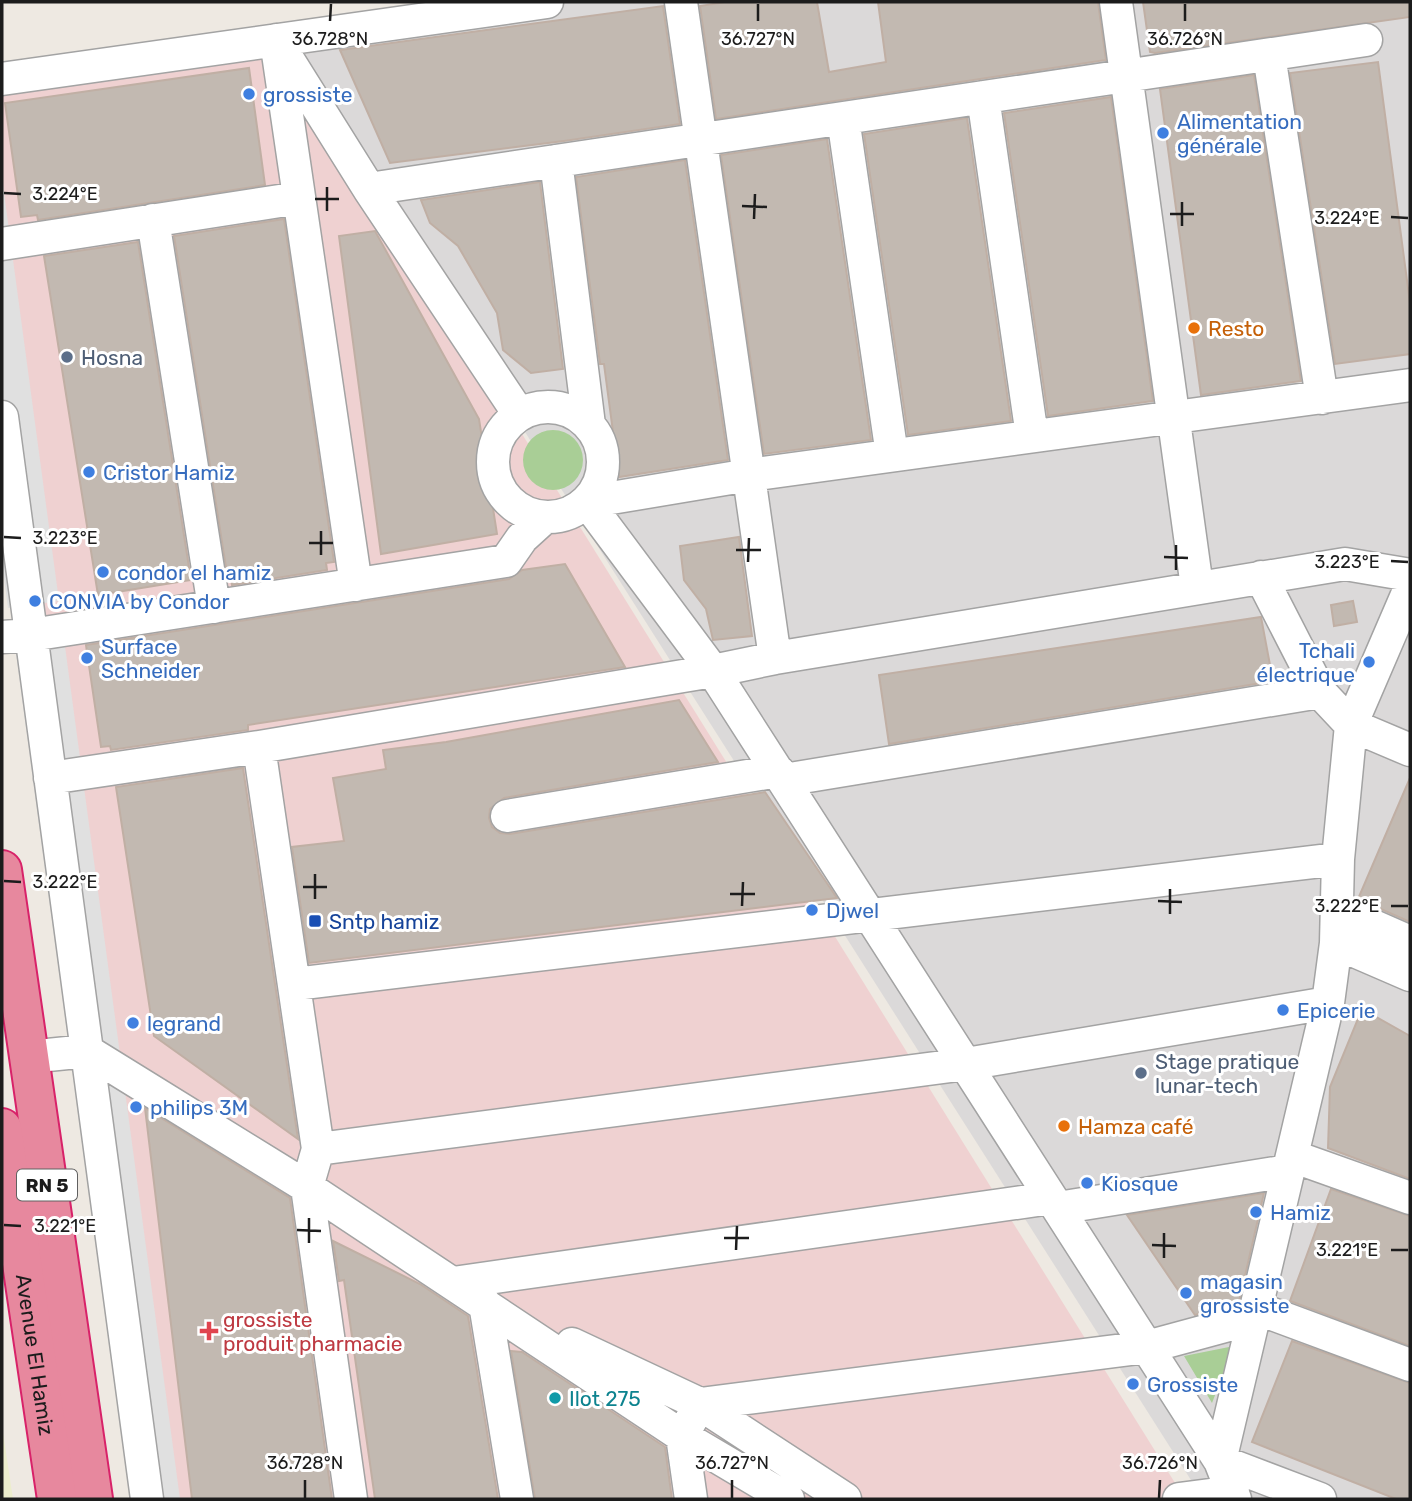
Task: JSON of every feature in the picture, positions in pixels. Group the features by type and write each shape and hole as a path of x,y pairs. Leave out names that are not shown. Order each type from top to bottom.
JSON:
{"highway":[{"name":"RN 5","path":"2,870 93,1499"},
{"name":"Avenue El Hamiz","path":"2,1128 57,1499"}],"street":[{"path":"2,79 547,2"},
{"path":"681,2 775,658"},
{"path":"1116,2 1197,587"},
{"path":"276,40 369,189 519,414"},
{"path":"276,40 356,585"},
{"path":"369,189 1366,40"},
{"path":"1269,55 1322,398"},
{"path":"982,97 1032,436"},
{"path":"843,118 892,455"},
{"path":"556,161 589,425"},
{"path":"2,244 299,198"},
{"path":"153,220 214,607"},
{"path":"587,502 748,475 1410,385"},
{"path":"16,636 506,562 522,538 544,519 573,512 587,502 598,486 603,465 600,444 589,425 578,415 548,406 519,414 499,437 492,466 497,485 508,502 525,514 544,519"},
{"path":"2,417 16,636 50,778 147,1499"},
{"path":"587,502 713,671 781,775 1220,1461 1234,1495 1179,1499"},
{"path":"50,778 259,747 1345,564 1410,575"},
{"path":"1261,577 1321,692 1351,725 1410,750"},
{"path":"1220,1461 1328,1003 1336,943 1338,859 1351,725 1410,588"},
{"path":"507,816 1321,692"},
{"path":"259,747 318,1149 307,1187 351,1499"},
{"path":"295,984 1338,859"},
{"path":"1337,910 1410,942"},
{"path":"1336,943 1410,975"},
{"path":"318,1149 966,1064 1328,1003"},
{"path":"28,1057 87,1051 307,1187 682,1436 788,1499"},
{"path":"453,1283 1055,1203 1290,1164 1410,1198"},
{"path":"485,1304 700,1404 845,1499"},
{"path":"485,1304 517,1499"},
{"path":"700,1404 1147,1347 1255,1313 1410,1365"},
{"path":"691,1499 682,1436 700,1404"},
{"path":"1220,1461 1320,1499"}],"shaded area":[{"path":"520,2 1410,2 1410,1499 1203,1499 276,40"},
{"path":"276,40 1185,1499 174,1499 2,374 2,79"},
{"path":"2,178 59,601 8,608 2,564"},
{"path":"64,639 180,1499 130,1499 15,646"}],"green space":[{"path":"553,430 570,435 578,443 583,460 578,477 570,485 553,490 536,485 528,477 523,460 528,443 536,435"},
{"path":"1234,1346 1212,1403 1184,1356"},
{"path":"2,1426 13,1499 2,1499"}],"building":[{"path":"725,2 817,2 829,72 886,62 878,2 1098,2 1106,60 716,119 700,6"},
{"path":"1143,2 1410,2 1410,17 1155,53 1150,52"},
{"path":"663,6 680,124 564,141 390,163 340,50"},
{"path":"1378,62 1410,303 1410,354 1335,364 1290,73"},
{"path":"249,68 265,185 38,220 37,215 21,217 5,103"},
{"path":"1254,75 1301,381 1201,395 1160,89"},
{"path":"1111,97 1153,401 1048,416 1004,113"},
{"path":"967,118 1011,421 908,435 864,134"},
{"path":"827,139 871,440 764,454 721,155"},
{"path":"685,160 728,460 619,477 604,364 600,364 576,177"},
{"path":"540,182 563,369 531,373 503,350 497,313 458,246 430,223 421,200"},
{"path":"284,219 334,562 326,563 327,570 232,585 230,574 227,574 174,236"},
{"path":"375,231 479,419 497,534 381,554 339,236"},
{"path":"138,242 191,580 98,595 44,256"},
{"path":"739,537 752,636 713,640 706,609 684,580 680,546"},
{"path":"565,564 625,667 248,725 248,730 111,750 110,746 101,747 86,645 509,579 522,570"},
{"path":"1353,601 1357,622 1334,626 1331,605"},
{"path":"1261,617 1273,681 889,744 879,675"},
{"path":"679,700 718,762 504,798 490,809 492,827 500,833 510,834 765,792 837,898 309,963 292,847 344,841 333,778 386,769 383,750 446,742"},
{"path":"243,768 298,1139 154,1036 116,787"},
{"path":"1410,778 1410,922 1358,899"},
{"path":"1362,1009 1410,1036 1410,1179 1328,1148 1330,1087"},
{"path":"145,1108 290,1198 332,1499 192,1499"},
{"path":"1331,1189 1410,1216 1410,1346 1290,1301"},
{"path":"1264,1193 1239,1302 1195,1315 1127,1215"},
{"path":"333,1241 420,1284 468,1316 498,1499 375,1499 344,1280 339,1281"},
{"path":"1292,1341 1410,1383 1410,1499 1396,1499 1252,1442"},
{"name":"Ilot 275","path":"511,1351 522,1352 665,1447 672,1499 535,1499"}],"place":[{"name":"grossiste","path":"249,94"},
{"name":"Alimentation générale","path":"1163,133"},
{"name":"Resto","path":"1194,328"},
{"name":"Hosna","path":"67,357"},
{"name":"Cristor Hamiz","path":"89,472"},
{"name":"condor el hamiz","path":"103,572"},
{"name":"CONVIA by Condor","path":"35,601"},
{"name":"Surface Schneider","path":"87,658"},
{"name":"Tchali électrique","path":"1369,662"},
{"name":"Djwel","path":"812,910"},
{"name":"Sntp hamiz","path":"315,921"},
{"name":"Epicerie","path":"1283,1010"},
{"name":"legrand","path":"133,1023"},
{"name":"Stage pratique lunar-tech","path":"1141,1073"},
{"name":"philips 3M","path":"136,1107"},
{"name":"Hamza café","path":"1064,1126"},
{"name":"Kiosque","path":"1087,1183"},
{"name":"Hamiz","path":"1256,1212"},
{"name":"magasin grossiste","path":"1186,1293"},
{"name":"grossiste produit pharmacie","path":"209,1331"},
{"name":"Grossiste","path":"1133,1384"},
{"name":"Ilot 275","path":"555,1398"}]}
